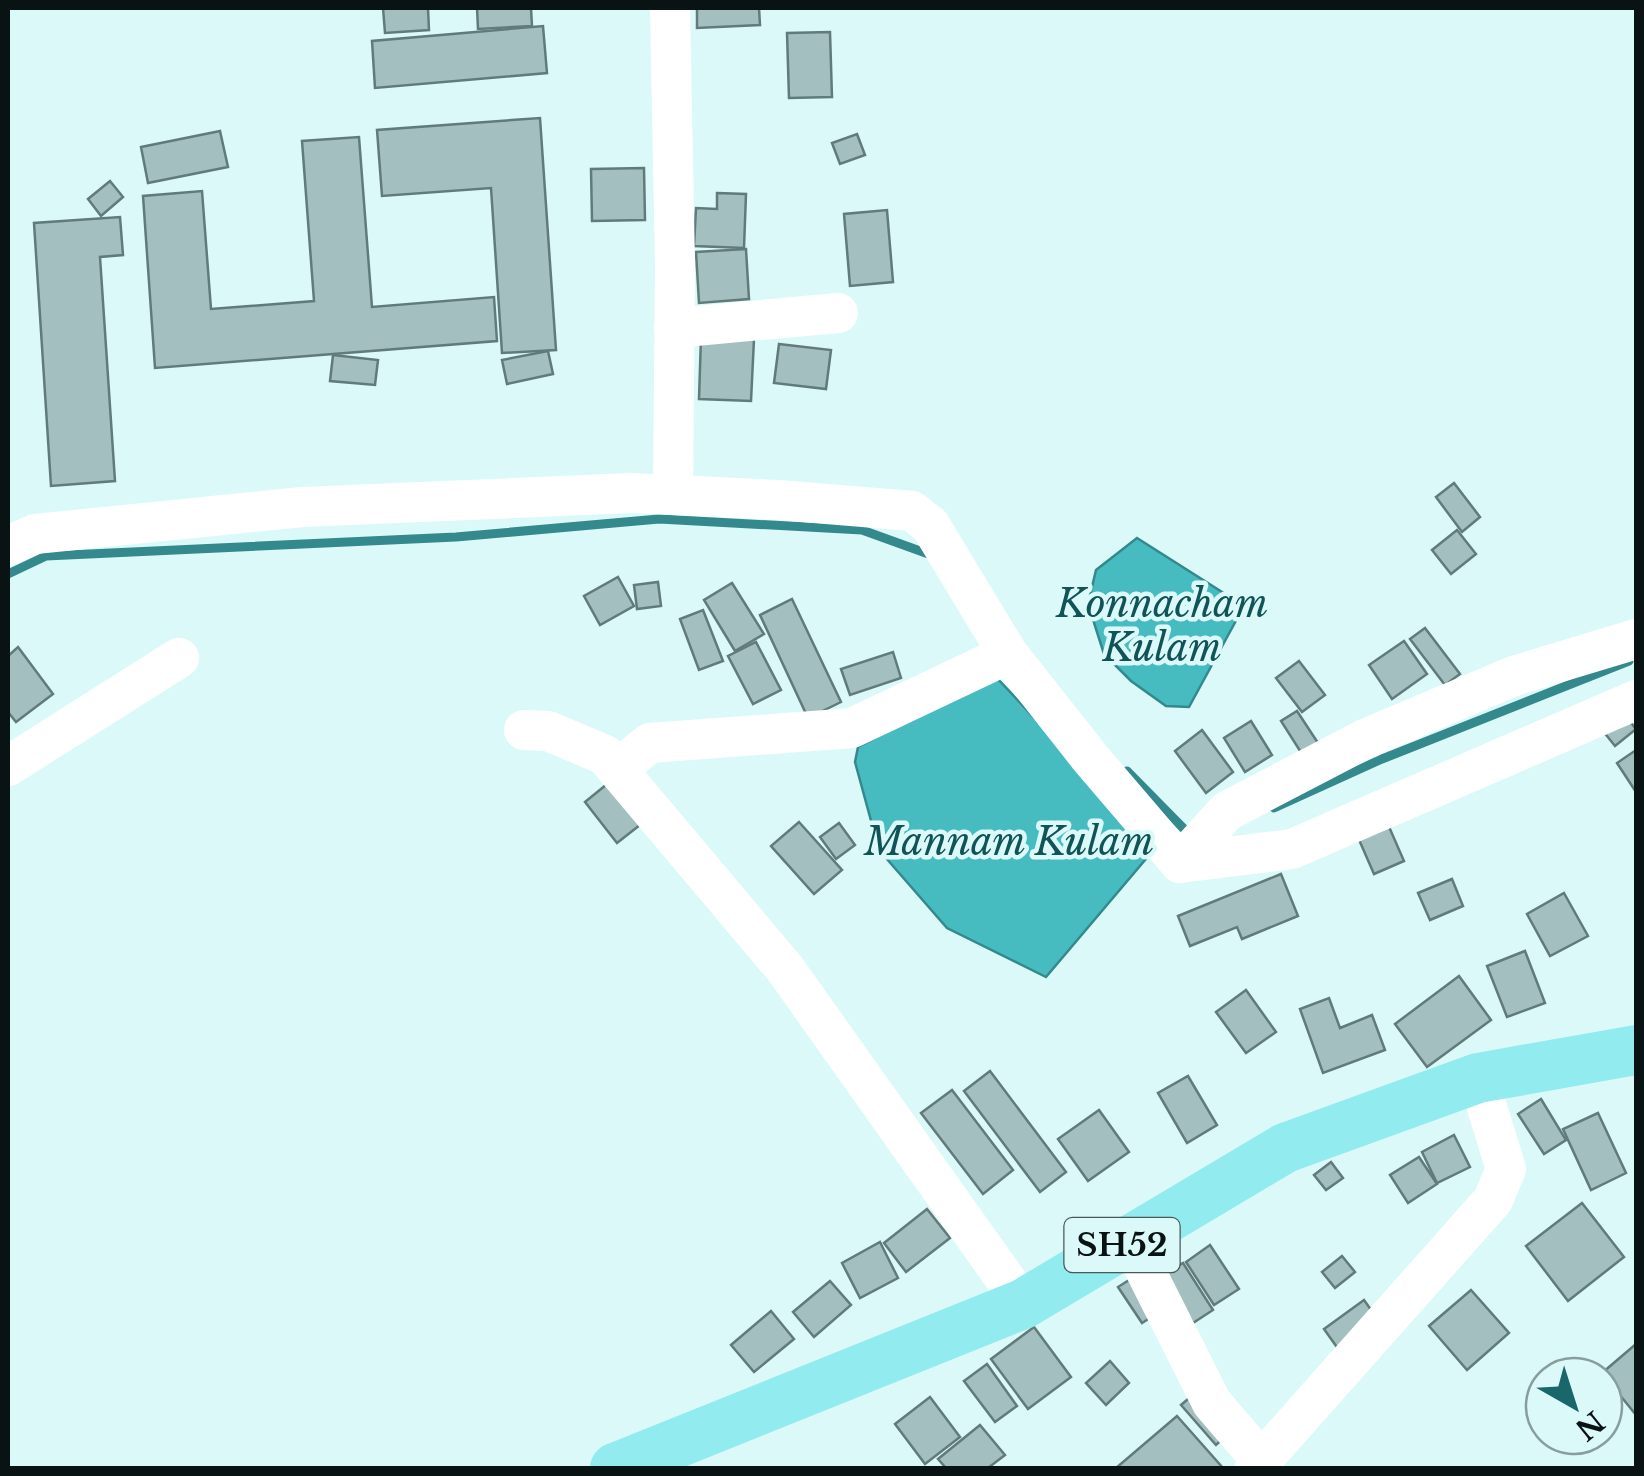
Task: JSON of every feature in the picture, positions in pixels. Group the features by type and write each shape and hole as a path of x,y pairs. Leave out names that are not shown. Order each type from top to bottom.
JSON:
{"main road":[{"name":"SH52","path":"615,1468 1023,1304 1285,1148 1478,1078 1636,1050"}],"street":[{"path":"670,8 673,495"},
{"path":"674,328 838,313"},
{"path":"8,546 35,534 302,508 631,493 912,511 930,525 1008,654 1091,759 1192,850 1292,849 1636,700"},
{"path":"1192,850 1228,812 1410,718 1514,676 1636,639"},
{"path":"617,770 650,743 852,728 1008,654"},
{"path":"8,766 179,658"},
{"path":"524,730 548,731 605,755 786,970 1023,1304"},
{"path":"1130,1240 1212,1404 1258,1464 1493,1200 1506,1169 1478,1078"}],"water":[{"name":"Konnacham Kulam","path":"1137,538 1244,606 1189,707 1166,706 1131,681 1104,654 1088,604 1096,570"},
{"name":"Mannam Kulam","path":"995,676 1156,847 1046,977 947,928 879,850 855,762 858,747"}],"building":[{"path":"383,8 428,8 429,30 385,33"},
{"path":"477,8 531,8 532,26 478,29"},
{"path":"697,8 759,8 760,25 697,28"},
{"path":"543,26 547,73 375,88 372,41"},
{"path":"830,32 832,97 789,98 787,33"},
{"path":"540,118 556,350 502,353 491,188 382,196 377,130"},
{"path":"220,131 228,167 148,183 141,147"},
{"path":"857,134 865,155 840,164 832,143"},
{"path":"359,137 372,307 494,297 497,341 155,368 143,196 202,191 211,309 314,301 302,141"},
{"path":"644,168 645,220 592,221 591,169"},
{"path":"110,181 123,197 101,216 88,199"},
{"path":"717,193 746,194 744,248 694,246 696,208 717,209"},
{"path":"887,210 893,282 850,286 844,214"},
{"path":"120,217 123,255 100,257 115,481 51,486 34,223"},
{"path":"746,249 749,299 699,303 696,252"},
{"path":"701,337 754,339 751,401 699,399"},
{"path":"779,344 831,350 826,389 774,383"},
{"path":"548,351 553,374 507,384 502,360"},
{"path":"333,355 378,360 375,385 330,381"},
{"path":"1454,483 1480,517 1462,532 1436,497"},
{"path":"1457,530 1476,554 1451,574 1432,550"},
{"path":"618,577 634,606 600,625 584,596"},
{"path":"658,582 661,606 637,609 634,585"},
{"path":"732,583 764,634 735,651 704,600"},
{"path":"792,599 841,702 808,718 760,615"},
{"path":"703,610 723,661 699,670 680,619"},
{"path":"1425,628 1460,674 1445,685 1410,639"},
{"path":"1404,641 1427,674 1392,699 1369,665"},
{"path":"756,642 781,690 753,704 728,656"},
{"path":"18,647 53,694 16,722 8,712 8,656"},
{"path":"893,652 901,678 850,695 841,669"},
{"path":"1299,661 1325,695 1302,712 1276,678"},
{"path":"1620,709 1636,729 1615,746 1599,726"},
{"path":"1297,711 1318,743 1302,754 1281,721"},
{"path":"1251,721 1272,755 1245,772 1224,738"},
{"path":"1202,730 1233,772 1206,793 1175,751"},
{"path":"1636,750 1636,792 1617,763"},
{"path":"612,780 645,821 617,843 585,802"},
{"path":"1383,813 1404,861 1374,874 1353,826"},
{"path":"799,822 842,870 814,894 771,846"},
{"path":"839,823 855,845 836,859 820,837"},
{"path":"1281,874 1298,916 1242,939 1237,927 1190,946 1178,916"},
{"path":"1452,879 1463,906 1430,920 1418,893"},
{"path":"1564,893 1588,936 1550,956 1527,914"},
{"path":"1525,951 1545,1003 1507,1017 1487,966"},
{"path":"1459,976 1491,1020 1427,1067 1395,1024"},
{"path":"1246,990 1276,1032 1246,1053 1216,1012"},
{"path":"1329,998 1340,1028 1372,1015 1385,1050 1323,1073 1300,1009"},
{"path":"990,1071 1066,1172 1040,1192 964,1091"},
{"path":"1188,1076 1217,1125 1187,1143 1158,1093"},
{"path":"952,1090 1013,1170 983,1194 921,1113"},
{"path":"1541,1099 1566,1140 1544,1154 1518,1114"},
{"path":"1099,1110 1129,1152 1088,1181 1058,1139"},
{"path":"1598,1113 1626,1173 1591,1190 1563,1129"},
{"path":"1454,1135 1470,1167 1437,1183 1422,1152"},
{"path":"1419,1157 1437,1184 1408,1203 1390,1175"},
{"path":"1331,1162 1343,1178 1326,1190 1314,1175"},
{"path":"1582,1203 1624,1257 1568,1301 1526,1246"},
{"path":"927,1209 950,1238 906,1272 884,1243"},
{"path":"880,1242 898,1278 860,1298 842,1263"},
{"path":"1210,1245 1239,1289 1214,1305 1186,1262"},
{"path":"1342,1256 1355,1272 1335,1288 1322,1272"},
{"path":"1183,1263 1213,1310 1193,1323 1163,1275"},
{"path":"1137,1275 1161,1311 1142,1323 1118,1287"},
{"path":"830,1281 851,1305 814,1337 793,1312"},
{"path":"1471,1290 1509,1333 1467,1370 1429,1326"},
{"path":"1364,1300 1386,1331 1346,1360 1324,1329"},
{"path":"771,1311 794,1339 754,1372 731,1345"},
{"path":"1034,1327 1071,1377 1028,1409 991,1359"},
{"path":"1636,1344 1636,1415 1624,1400 1622,1356"},
{"path":"1110,1361 1129,1383 1106,1405 1086,1383"},
{"path":"987,1364 1017,1406 995,1422 964,1381"},
{"path":"1194,1394 1228,1434 1216,1445 1181,1405"},
{"path":"930,1397 960,1437 925,1464 895,1424"},
{"path":"1177,1416 1223,1468 1116,1468"},
{"path":"980,1425 1005,1455 988,1468 946,1468 938,1459"}],"waterway":[{"path":"8,574 46,556 456,537 659,519 862,530 934,556"},
{"path":"1274,808 1382,759 1629,661"},
{"path":"1127,771 1190,835"}]}
